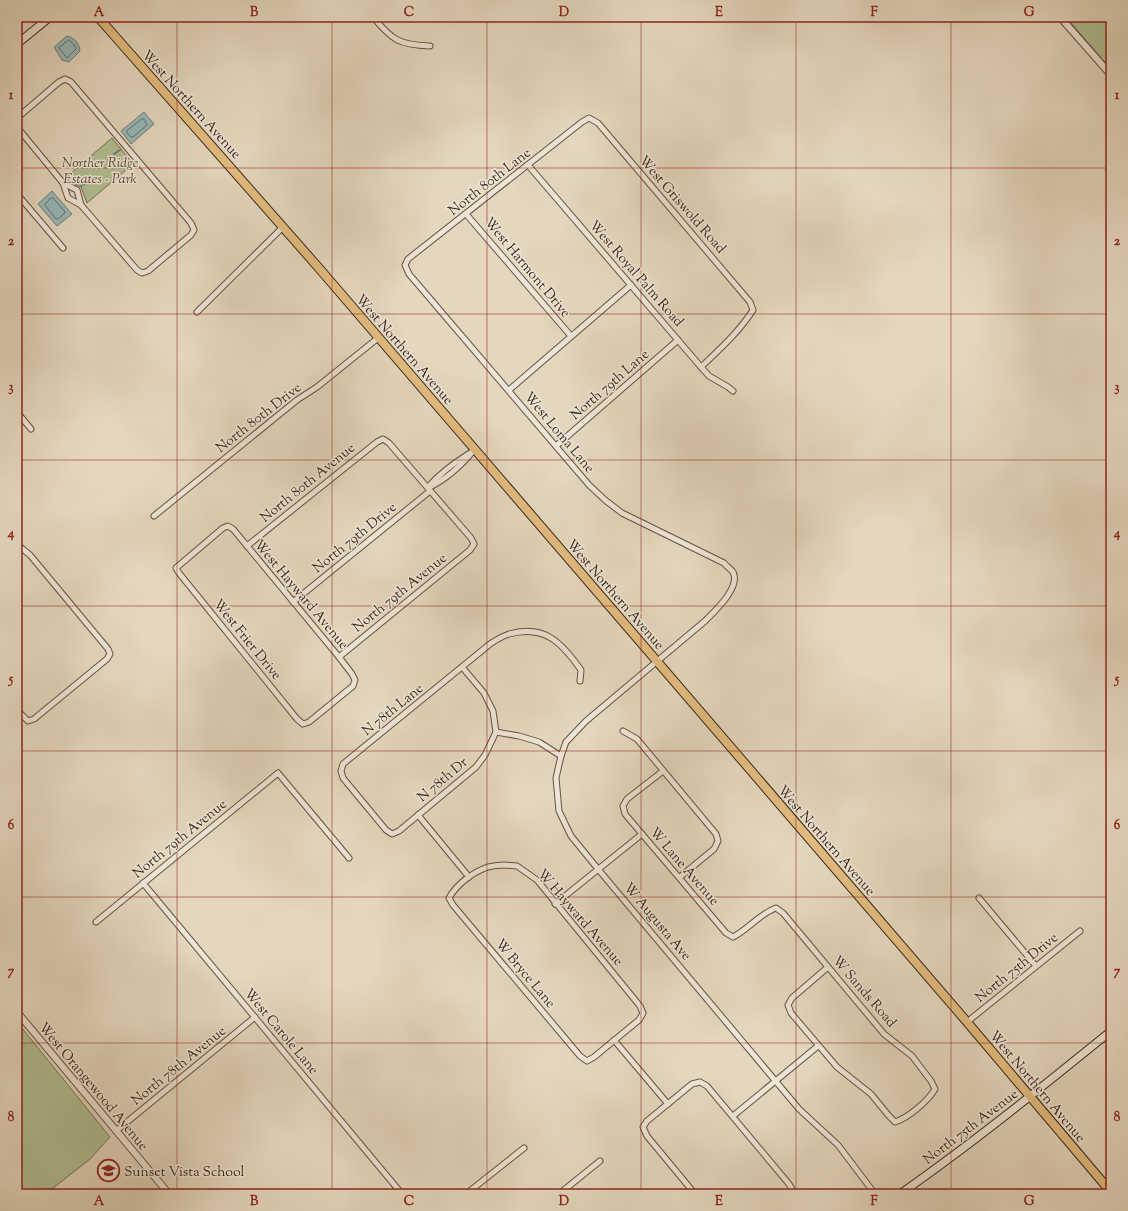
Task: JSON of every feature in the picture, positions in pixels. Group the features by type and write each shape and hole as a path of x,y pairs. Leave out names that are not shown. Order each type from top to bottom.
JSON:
{"main road":[{"path":"17,44 50,17"},
{"name":"West Northern Avenue","path":"98,17 283,227 967,1022 1111,1192"},
{"name":"North 75th Avenue","path":"900,1194 1030,1096 1111,1031"}],"street":[{"path":"373,17 394,39 403,43 430,46"},
{"path":"1060,17 1111,75"},
{"path":"17,118 59,82 65,79 71,82 191,223 194,230 191,235 148,271 142,273 137,270 81,205 68,198 63,183 17,127"},
{"name":"North 80th Lane","path":"405,265 408,259 582,122 590,118"},
{"name":"West Griswold Road","path":"590,118 598,123 750,302 753,310 729,340 701,367"},
{"name":"West Royal Palm Road","path":"528,165 709,376 733,391"},
{"path":"63,183 77,190 81,205"},
{"path":"17,194 64,248"},
{"name":"West Harmont Drive","path":"466,214 571,336"},
{"path":"197,312 283,227"},
{"name":"West Loma Lane","path":"405,265 409,274 589,485 605,500 622,513 724,563 733,572 735,582 719,606 706,620 657,661"},
{"path":"509,390 631,285"},
{"name":"North 80th Drive","path":"154,516 297,400 317,387 378,338"},
{"name":"North 79th Lane","path":"556,446 678,340"},
{"path":"17,412 31,429"},
{"name":"North 80th Avenue","path":"247,546 377,442 383,439 389,443 429,489"},
{"name":"North 79th Drive","path":"429,489 436,477 474,450"},
{"name":"North 79th Drive","path":"293,602 429,489 460,467 474,450"},
{"path":"442,473 446,478"},
{"name":"North 79th Avenue","path":"339,657 470,550 474,544 471,538 429,489"},
{"name":"West Hayward Avenue","path":"176,568 223,528 228,526 232,528 339,657 355,680"},
{"path":"17,710 28,721 34,719 108,659 110,654 108,648 35,561 20,546"},
{"name":"West Frier Drive","path":"176,568 297,719 303,724 309,722 353,686 355,680"},
{"path":"561,756 539,742 496,732 493,711 487,699 462,667 490,644 508,634 528,630 550,636 569,653 582,670 580,681"},
{"name":"W Augusta Ave","path":"657,661 586,721 566,742 556,778 559,810 571,836 598,869 799,1109 838,1145 875,1194"},
{"name":"N 78th Lane","path":"392,834 386,830 343,778 341,771 343,764 462,667"},
{"path":"623,731 637,739 716,834 718,841 714,849 680,877"},
{"name":"N 78th Dr","path":"392,834 399,831 476,767 485,755 496,732"},
{"name":"W Lane Avenue","path":"663,771 627,799 623,806 625,814 726,933 733,937 740,934 767,911 776,908"},
{"name":"North 79th Avenue","path":"96,922 278,773 349,858"},
{"path":"418,815 469,877"},
{"path":"556,904 642,834"},
{"name":"W Hayward Avenue","path":"449,898 453,891 469,877 488,867 504,865 517,866 537,880 640,1006 643,1013 639,1020 614,1040"},
{"name":"West Carole Lane","path":"143,883 402,1194"},
{"name":"W Bryce Lane","path":"449,898 453,905 580,1056 587,1061 614,1040"},
{"path":"979,898 1036,966"},
{"name":"W Sands Road","path":"776,908 783,913 884,1034 912,1056 931,1081 935,1089 931,1096 904,1119 895,1122 871,1094 837,1067 818,1046"},
{"name":"North 75th Drive","path":"967,1022 1080,931"},
{"path":"733,1116 818,1046 791,1013 788,1006 792,998 828,967"},
{"name":"West Orangewood Avenue","path":"17,1012 169,1194"},
{"name":"North 78th Avenue","path":"116,1131 255,1017"},
{"path":"614,1040 668,1104"},
{"path":"695,1194 647,1136 644,1127 647,1121 692,1084 700,1082 707,1086 733,1116 789,1184 792,1193"},
{"path":"466,1194 524,1148"},
{"path":"559,1194 600,1161"}],"green space":[{"path":"1066,17 1111,17 1111,69 1110,68"},
{"name":"Norther Ridge Estates - Park","path":"112,138 133,164 87,203 81,187 69,181 66,177"},
{"path":"17,1022 110,1137 90,1159 52,1189 42,1189 36,1194 17,1194"}],"water":[{"path":"67,36 76,41 80,51 69,62 62,60 54,47"},
{"path":"144,112 154,124 131,144 121,131"},
{"path":"52,191 72,214 57,226 38,204"}],"waterway":[{"path":"114,154 120,150"},
{"path":"81,186 86,183"}],"place":[{"name":"Sunset Vista School","path":"108,1171"}]}
